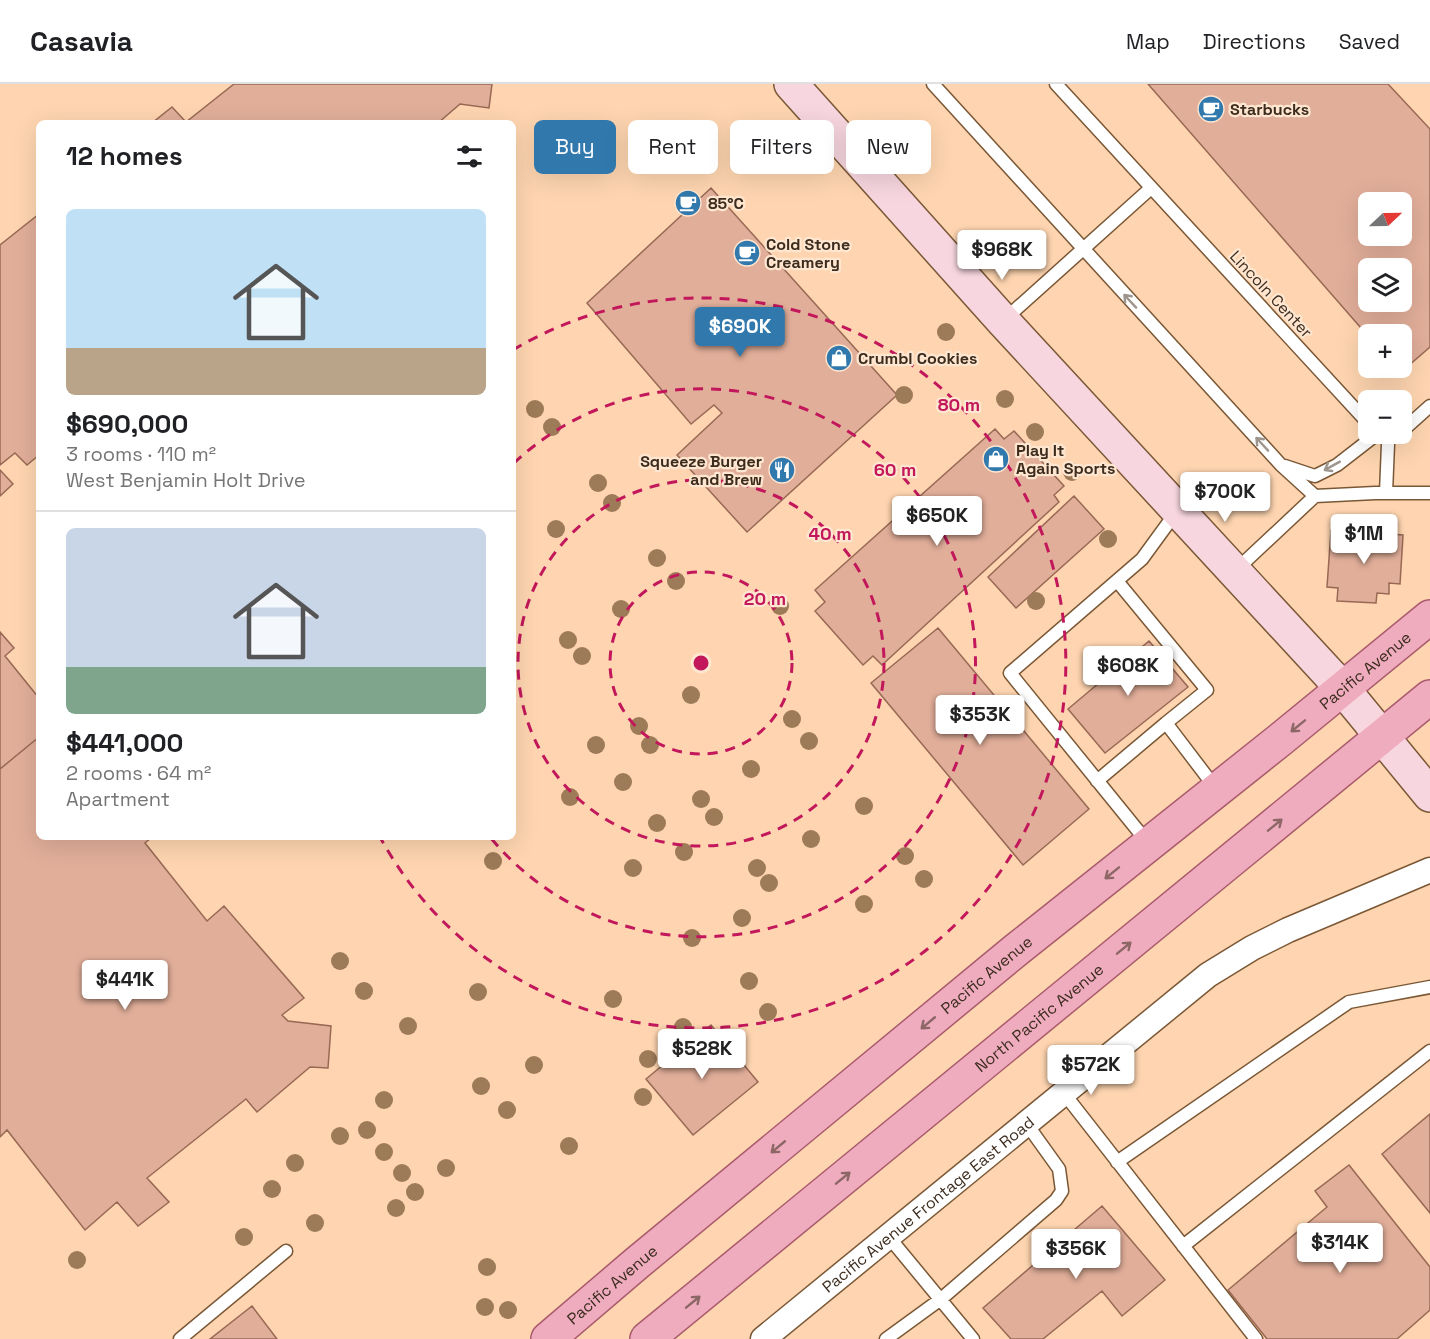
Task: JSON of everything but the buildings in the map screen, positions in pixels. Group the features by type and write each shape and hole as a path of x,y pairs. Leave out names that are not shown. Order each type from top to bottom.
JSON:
{"main road":[{"path":"791,84 1003,321 1343,689 1430,795"},
{"name":"Pacific Avenue","path":"548,1339 962,994 1430,617"},
{"name":"North Pacific Avenue","path":"647,1339 1430,697"}],"street":[{"name":"Pacific Avenue Frontage East Road","path":"763,1339 1208,975 1252,948 1288,930 1430,870"}],"lane":[{"path":"933,84 1281,465 1315,496"},
{"name":"Lincoln Center","path":"1056,84 1358,412"},
{"path":"1003,321 1151,188"},
{"path":"1412,422 1430,406"},
{"path":"1281,465 1315,476 1337,465 1364,444"},
{"path":"1386,493 1388,444"},
{"path":"1234,571 1315,496 1430,493"},
{"path":"1149,844 1010,673 1142,559 1178,510"},
{"path":"1097,781 1207,690 1117,581"},
{"path":"1166,723 1217,790"},
{"path":"1117,1162 1349,1002 1430,987"},
{"path":"1183,1246 1430,1052"},
{"path":"1063,1092 1256,1339"},
{"path":"886,1339 940,1299 1056,1200 1062,1191 1059,1169 1026,1123"},
{"path":"888,1236 973,1339"},
{"path":"180,1339 286,1251"}],"place":[{"name":"Starbucks","path":"1211,109"},
{"name":"85°C","path":"688,203"},
{"name":"Cold Stone Creamery","path":"747,253"},
{"name":"Crumbl Cookies","path":"839,358"},
{"name":"Play It Again Sports","path":"996,459"},
{"name":"Squeeze Burger and Brew","path":"782,470"}]}
